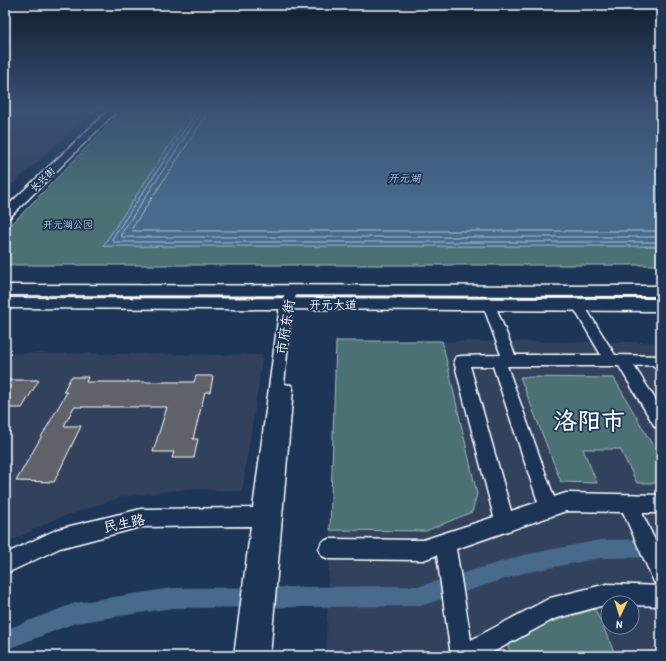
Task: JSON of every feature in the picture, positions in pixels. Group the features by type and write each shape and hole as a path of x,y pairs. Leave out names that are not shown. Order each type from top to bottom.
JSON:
{"main road":[{"name":"长兴街","path":"5,208 76,141"},
{"name":"长兴街","path":"5,215 82,141"},
{"name":"开元大道","path":"5,290 489,306 661,305"},
{"name":"开元大道","path":"5,303 290,300 661,291"}],"street":[{"name":"市府东街","path":"252,651 268,517 290,300"},
{"path":"578,305 661,422"},
{"path":"489,306 504,361 549,508"},
{"path":"504,523 461,361 657,360 661,365"},
{"path":"329,549 423,550 445,544 566,502 630,507 661,504"},
{"path":"630,507 661,575"},
{"name":"民生路","path":"5,564 58,539 141,518 268,517"},
{"path":"445,544 462,649 550,609 607,594 661,596"}],"shaded area":[{"path":"5,141 61,141 5,191"},
{"path":"336,341 661,342 661,656 326,656"},
{"path":"5,353 263,355 242,491 187,489 122,497 53,520 5,544"}],"green space":[{"name":"开元湖公园","path":"93,141 173,141 103,246 661,246 661,265 5,265 5,231"},
{"path":"336,341 442,341 477,494 472,512 426,531 330,530"},
{"path":"520,377 614,378 661,460 661,483 637,483 620,449 583,449 597,483 561,482"},
{"path":"595,609 600,620 600,635 607,635 616,656 513,656 506,643 548,623"}],"water":[{"name":"开元湖","path":"173,141 661,141 661,246 103,246"}],"building":[{"path":"196,376 213,376 210,392 205,392 193,439 198,439 194,458 172,458 174,452 153,452 167,407 74,407 64,426 81,426 54,482 16,481 67,392 63,392 71,377 88,377 86,382 194,382"},
{"path":"5,380 39,380 22,408 5,408"}],"waterway":[{"path":"5,640 75,613 172,598 420,596 524,564 600,549 661,548"}],"district":[{"name":"洛阳市","path":"589,421"}]}
